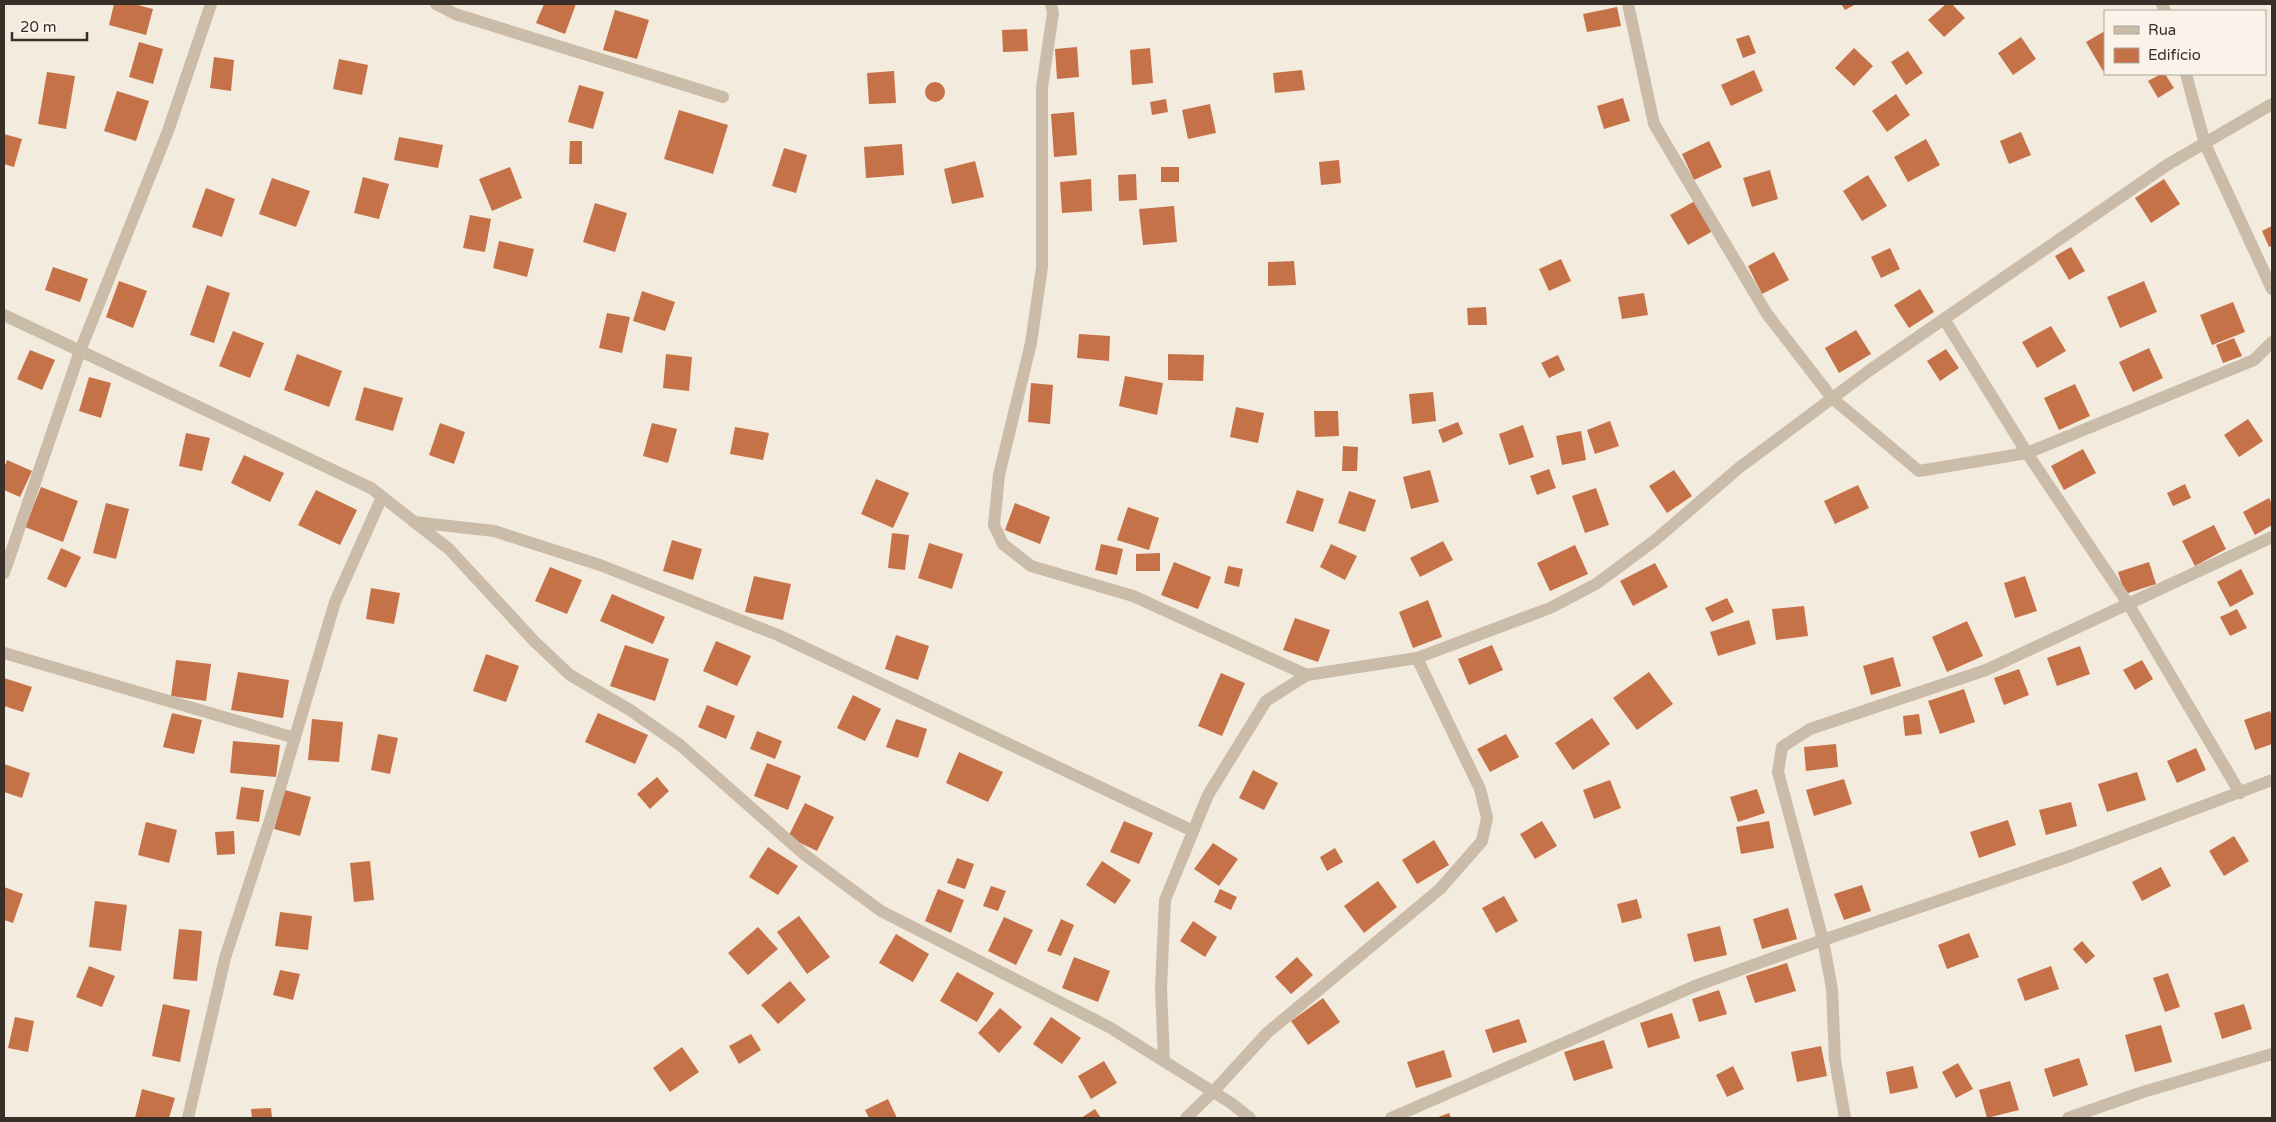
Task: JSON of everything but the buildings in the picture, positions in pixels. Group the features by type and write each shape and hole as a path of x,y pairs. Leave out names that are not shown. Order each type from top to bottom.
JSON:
{"street":[{"path":"4,573 80,351 168,131 211,4"},
{"path":"436,4 455,14 723,97"},
{"path":"1051,4 1053,13 1042,87 1042,267 1031,343 999,475 994,525 1003,544 1032,566 1133,596 1307,675"},
{"path":"1628,4 1654,124 1767,314 1832,398 1919,471 2027,453 2254,360 2272,342"},
{"path":"2186,75 2205,144 2272,290"},
{"path":"1164,1061 1161,988 1165,900 1208,795 1266,701 1307,675 1417,658 1550,608 1596,584 1654,540 1740,467 1832,398 2167,164 2272,104"},
{"path":"4,315 371,488 449,549 570,676 630,710 680,745 805,855 881,910 1109,1027 1214,1092 1250,1118"},
{"path":"1944,319 2027,453 2129,605 2240,793"},
{"path":"188,1118 226,958 295,738 335,602 382,497"},
{"path":"414,522 494,531 600,565 778,635 1193,831"},
{"path":"1845,1118 1835,1060 1832,988 1823,940 1778,772 1782,747 1810,730 1986,670 2272,537"},
{"path":"4,653 295,738"},
{"path":"1186,1118 1214,1092 1267,1033 1440,889 1482,842 1487,818 1480,789 1417,658"},
{"path":"1391,1118 1695,986 1823,940 2070,856 2272,780"},
{"path":"2068,1118 2143,1092 2272,1054"}]}
